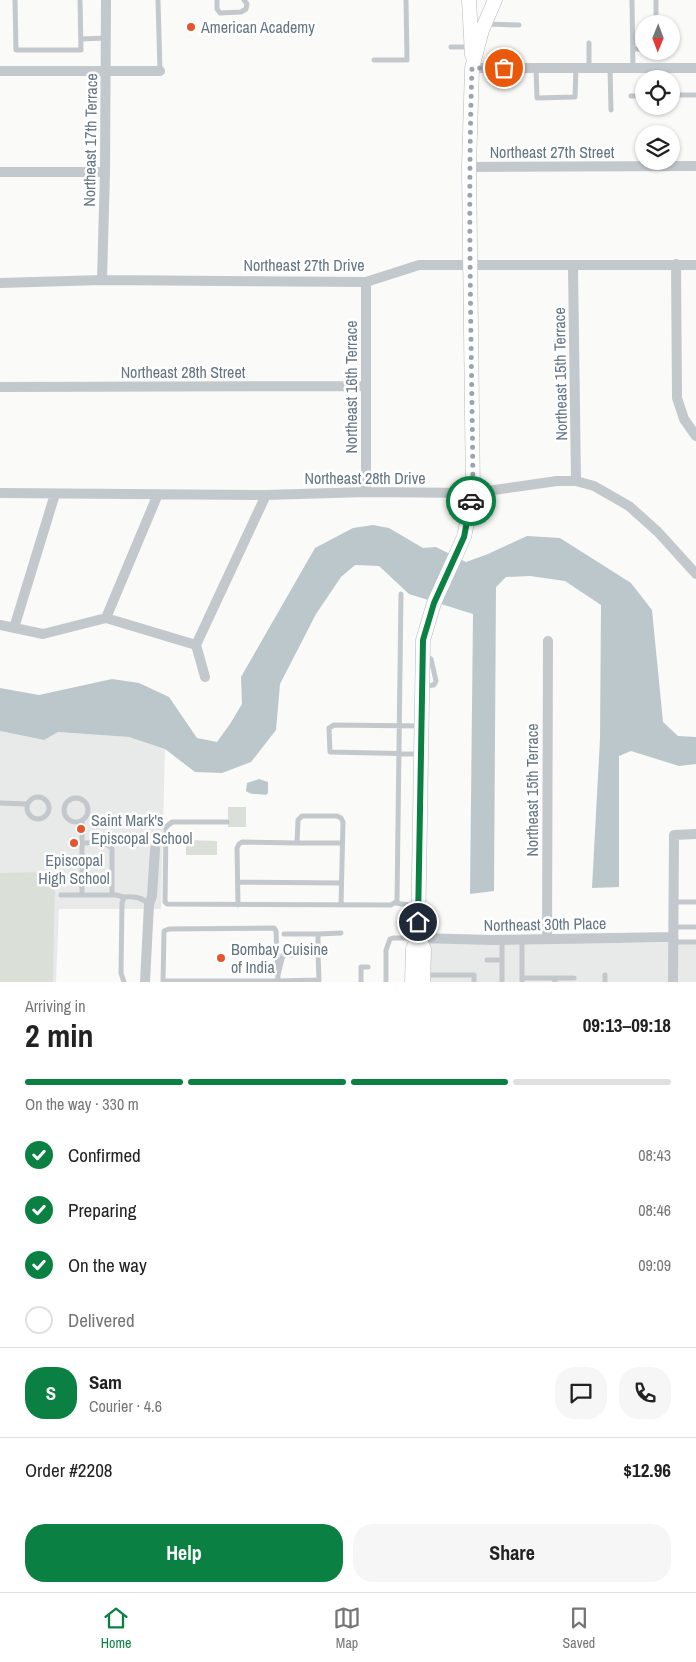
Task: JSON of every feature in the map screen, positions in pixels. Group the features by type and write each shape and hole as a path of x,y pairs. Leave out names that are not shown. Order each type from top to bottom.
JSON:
{"street":[{"name":"Northeast 17th Terrace","path":"102,280 107,72 106,0"},
{"path":"420,980 413,948 418,938 419,907 422,654 426,630 434,603 466,530 473,493 469,168 474,47 469,0"},
{"path":"474,47 496,0"},
{"path":"472,68 696,68"},
{"path":"0,71 160,71"},
{"name":"Northeast 27th Street","path":"469,168 696,166"},
{"path":"0,172 105,172"},
{"path":"676,264 677,398 684,419 696,436"},
{"name":"Northeast 27th Drive","path":"0,283 102,280 366,282 419,265 573,266 696,264"},
{"name":"Northeast 15th Terrace","path":"573,266 576,481"},
{"name":"Northeast 16th Terrace","path":"366,282 366,492"},
{"name":"Northeast 28th Street","path":"0,387 366,386"},
{"name":"Northeast 28th Drive","path":"0,493 266,495 366,492 473,493 557,481 576,481 594,486 629,506 658,532 696,574"},
{"path":"14,628 55,494"},
{"path":"106,618 158,494"},
{"path":"205,677 196,645 266,495"},
{"path":"0,625 43,634 106,618 196,645"},
{"name":"Northeast 15th Terrace","path":"547,939 548,642"},
{"path":"673,982 674,835 696,834"},
{"path":"145,982 149,904 152,896 155,848"},
{"name":"Northeast 30th Place","path":"418,938 502,940 673,935"}],"lane":[{"path":"15,0 16,50 82,50 80,0"},
{"path":"158,0 160,71"},
{"path":"217,0 217,9 220,13 241,12 246,9 247,4 244,0"},
{"path":"374,60 406,60 406,0"},
{"path":"632,0 633,68"},
{"path":"656,0 656,15"},
{"path":"485,24 519,24"},
{"path":"81,39 106,38"},
{"path":"589,43 589,68"},
{"path":"451,47 474,47"},
{"path":"536,68 537,98 575,97 576,68"},
{"path":"610,68 611,110"},
{"path":"680,96 696,95"},
{"path":"395,903 398,897 401,594"},
{"path":"421,726 334,724 329,728 330,752 421,754"},
{"path":"0,803 27,804 34,797 42,797 49,805 49,812 43,818 36,819 27,812 27,804"},
{"path":"82,821 74,822 66,816 65,805 70,799 79,798 86,801 87,812 82,821 82,895"},
{"path":"297,843 298,820 302,816 337,816 341,818 343,822 341,905"},
{"path":"227,822 172,822 168,824 166,827 166,902 168,904 391,905 395,903 419,907"},
{"path":"238,905 237,848 242,842 342,843"},
{"path":"82,843 103,843 109,845 112,850 112,895"},
{"path":"238,882 342,883"},
{"path":"62,895 136,897 149,904"},
{"path":"124,897 121,973 124,982"},
{"path":"673,902 696,902"},
{"path":"673,935 696,927"},
{"path":"278,979 276,931 274,928 169,929 164,931 163,982 278,979 319,980 318,934"},
{"path":"284,934 341,933"},
{"path":"673,935 696,942"},
{"path":"386,982 384,967 386,950 390,939 418,938"},
{"path":"522,939 522,980 574,978"},
{"path":"502,940 502,982"},
{"path":"278,979 283,955 318,954"},
{"path":"487,960 502,960"},
{"path":"362,982 361,968 368,967"},
{"path":"420,980 474,975 474,982"},
{"path":"605,975 605,982"}],"shaded area":[{"path":"373,525 389,528 423,548 436,547 466,562 527,536 560,538 631,583 652,610 663,722 678,736 696,737 696,764 679,766 631,751 619,756 619,887 592,888 600,739 601,605 565,581 530,576 506,577 496,587 494,891 470,894 473,614 409,594 379,566 355,565 341,577 316,614 280,684 276,730 251,762 222,773 195,772 165,749 129,737 58,732 44,740 0,731 0,688 39,695 112,679 139,683 169,697 197,738 217,742 242,704 241,677 315,548 353,528"},
{"name":"Saint Mark's Episcopal School","path":"0,731 43,740 58,732 129,737 165,749 161,909 59,909 56,982 0,982"},
{"path":"259,779 268,782 268,793 266,795 246,791 247,783"},
{"path":"228,807 246,807 246,827 228,827"},
{"path":"186,840 217,841 217,855 186,855"},
{"path":"46,872 55,879 53,982 0,982 0,873"},
{"path":"428,942 696,943 696,982 428,982"}],"way so far":[{"path":"471,501 473,493 469,168 472,68 504,68"}],"place":[{"name":"American Academy","path":"191,27"},
{"name":"Saint Mark's Episcopal School","path":"81,829"},
{"name":"Episcopal High School","path":"74,843"},
{"name":"Bombay Cuisine of India","path":"221,958"}],"route":[{"path":"418,922 423,640 434,603 464,537 471,501"}]}
